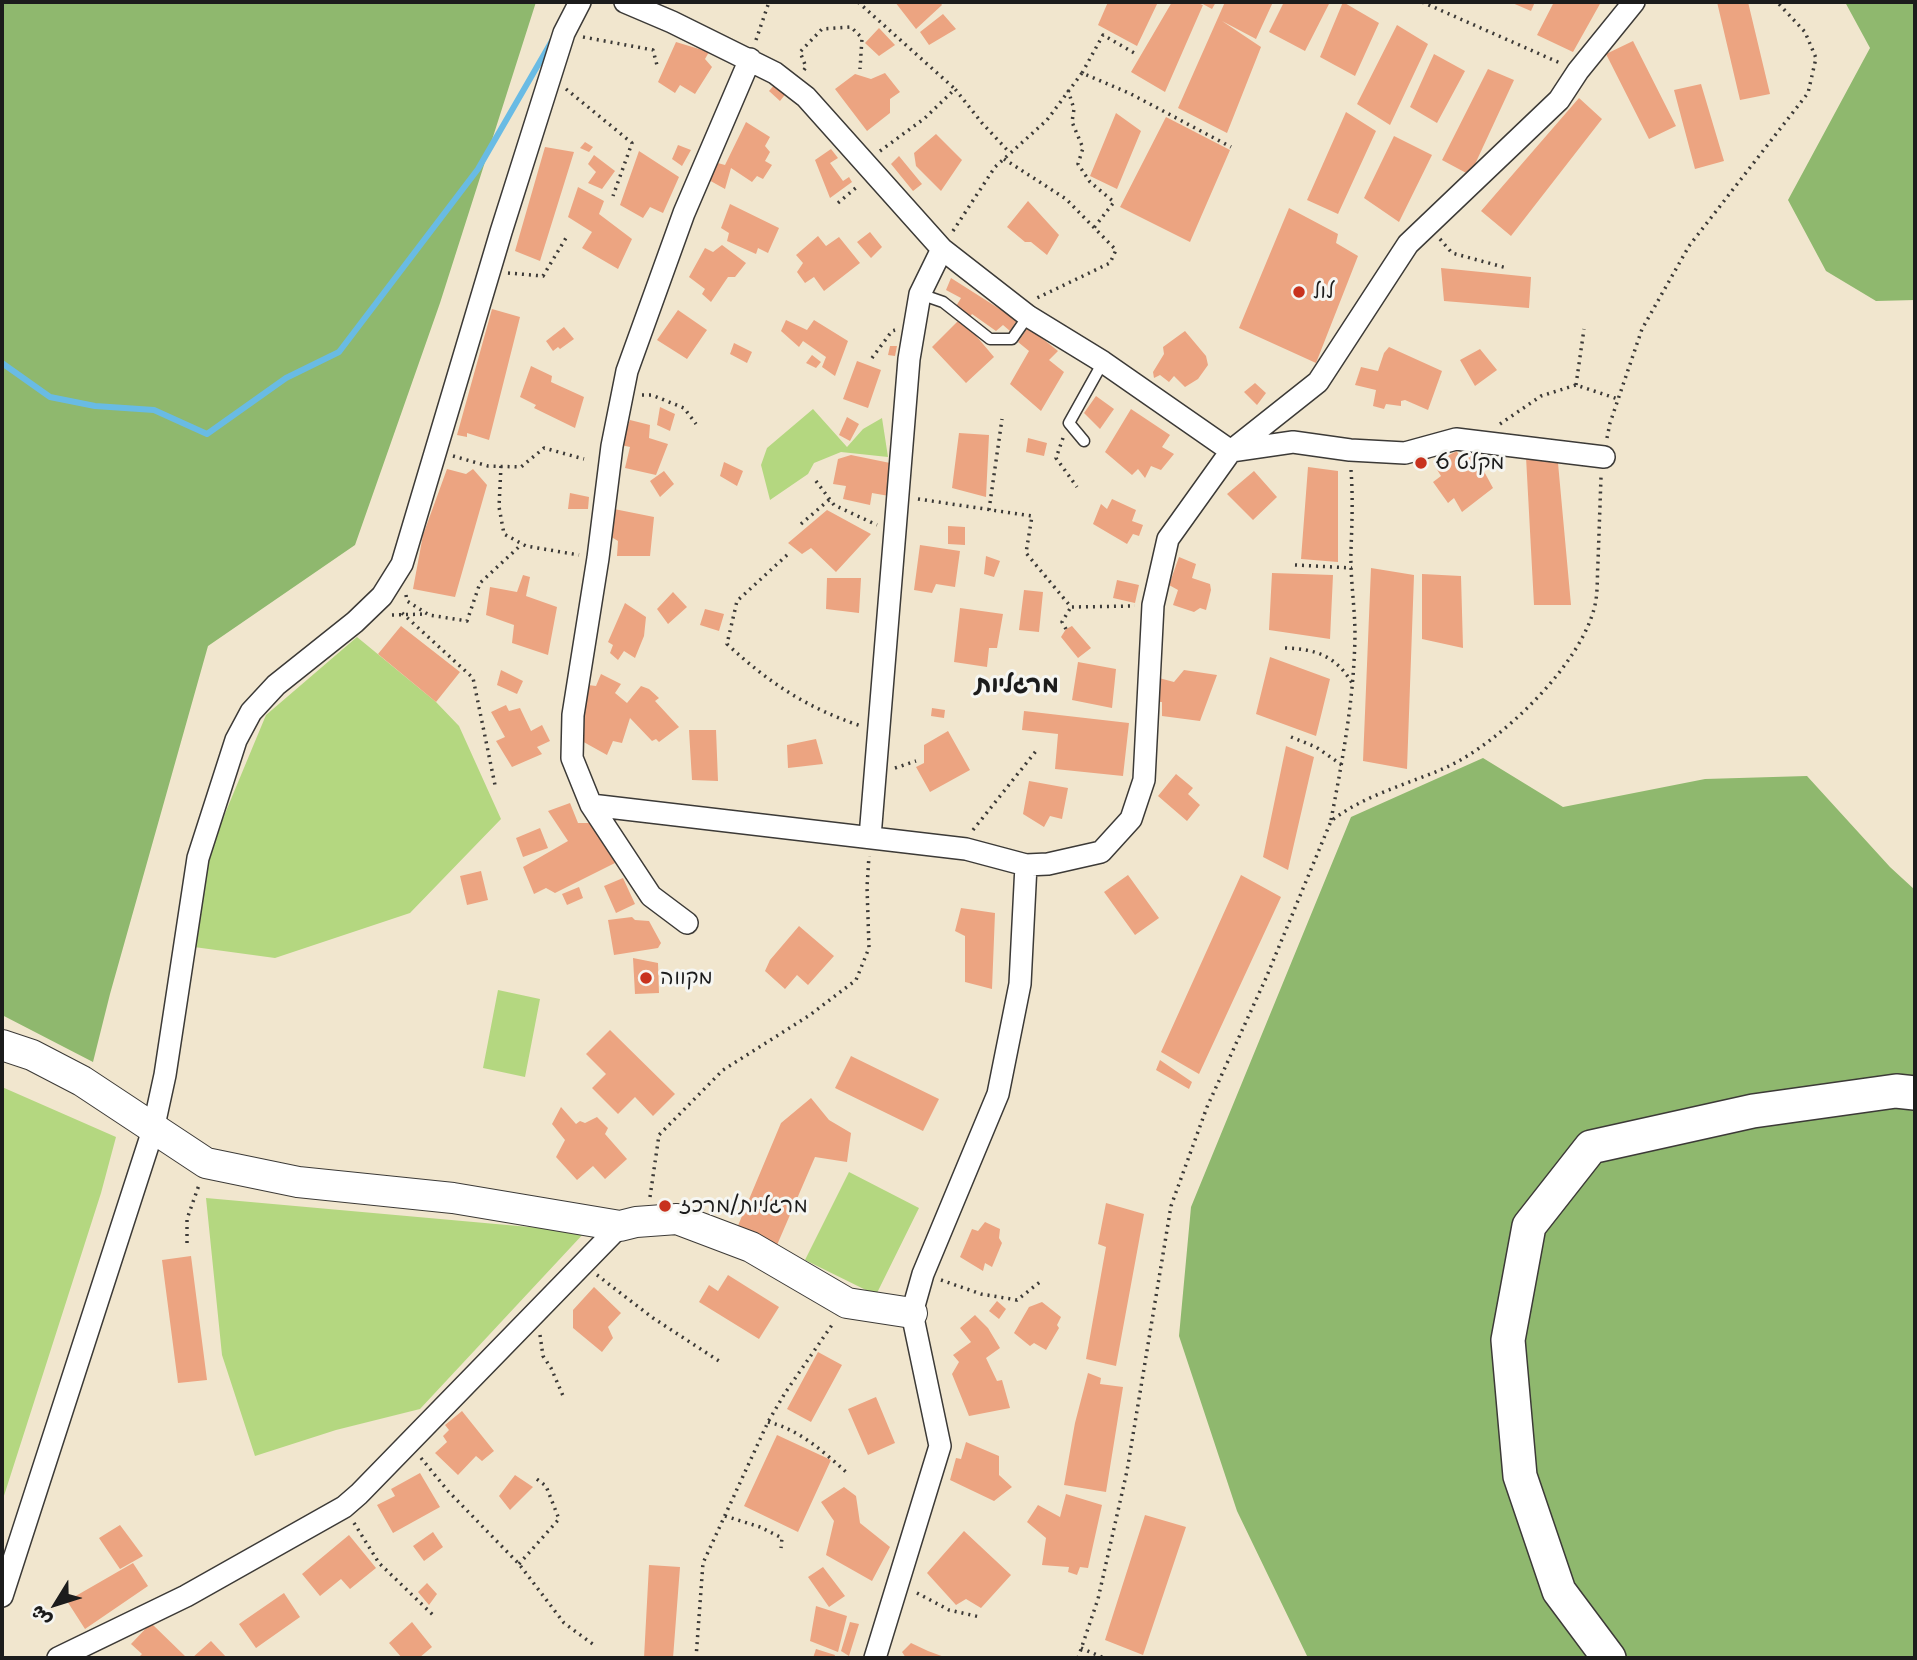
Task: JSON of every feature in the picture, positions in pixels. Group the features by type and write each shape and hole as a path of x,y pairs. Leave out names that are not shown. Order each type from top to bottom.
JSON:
{"main road":[{"path":"1609,1658 1559,1591 1520,1476 1508,1340 1529,1226 1591,1147 1753,1111 1895,1091 1915,1093"}],"street":[{"path":"2,1596 153,1129 165,1075 198,858 236,740 251,712 276,685 382,596 402,564 488,272 564,33 580,2"},
{"path":"625,2 775,73 806,97 942,249 1022,312 1103,362 1231,451 1293,442 1350,450 1405,453 1456,439 1604,457"},
{"path":"591,805 967,849 1026,864 1048,864 1101,852 1131,819 1144,780 1153,605 1168,539 1231,451 1318,382 1408,244 1559,100 1578,71 1634,2"},
{"path":"687,923 651,896 591,805 572,758 573,715 598,558 612,446 627,371 684,213 750,59"},
{"path":"870,837 909,359 920,294 942,249"},
{"path":"875,1658 940,1446 912,1312 923,1274 998,1094 1020,984 1026,864"},
{"path":"2,1045 32,1055 82,1081 206,1163 298,1182 453,1198 628,1224 677,1219 751,1247 847,1303 912,1312"},
{"path":"58,1658 186,1596 344,1507 582,1262 628,1224"}],"lane":[{"path":"920,294 943,302 990,339 1012,339 1022,312"},
{"path":"1084,441 1069,423 1103,362"}],"path":[{"path":"750,59 769,2"},
{"path":"858,2 955,89 982,124 1010,153"},
{"path":"1422,2 1578,71"},
{"path":"1331,821 1346,809 1450,766 1494,737 1541,694 1576,652 1590,624 1596,602 1601,477 1610,423 1642,330 1689,246 1808,93 1816,58 1805,32 1777,2"},
{"path":"794,88 806,66 800,52 822,29 850,27 862,38 860,69"},
{"path":"564,33 653,50 658,69"},
{"path":"942,249 995,167 1047,120 1082,73 1103,35 1136,54"},
{"path":"1082,73 1131,94 1231,147"},
{"path":"550,78 586,103 632,143 612,196"},
{"path":"838,203 868,167 955,89"},
{"path":"1069,90 1074,109 1072,122 1083,148 1077,164 1090,181 1114,202 1093,229"},
{"path":"1003,159 1066,199 1116,250 1110,263 1022,312"},
{"path":"1426,225 1452,253 1507,268"},
{"path":"488,272 543,276 566,238"},
{"path":"1576,385 1584,329"},
{"path":"872,358 892,331 914,330"},
{"path":"1480,442 1505,420 1541,396 1576,385 1618,400"},
{"path":"622,396 652,395 684,408 696,424"},
{"path":"989,510 1002,419"},
{"path":"1069,423 1056,458 1077,488"},
{"path":"434,451 488,466 521,467 544,448 584,459"},
{"path":"1077,1658 1098,1599 1127,1471 1171,1206 1207,1107 1266,978 1331,821 1353,685 1355,634 1350,552 1353,519 1350,450"},
{"path":"501,466 499,507 504,534 522,544 598,558"},
{"path":"816,481 834,505 896,531"},
{"path":"898,496 1032,516 1026,553 1071,607"},
{"path":"801,524 830,499"},
{"path":"402,564 407,601 429,615 467,621 480,583 522,544"},
{"path":"787,555 737,601 727,644 792,696 832,716 880,732"},
{"path":"1295,565 1352,568"},
{"path":"1071,607 1153,605"},
{"path":"1066,629 1062,622 1071,607"},
{"path":"402,613 473,678 495,785"},
{"path":"1285,648 1300,648 1325,654 1345,671 1353,685"},
{"path":"1290,737 1316,747 1342,765"},
{"path":"967,849 975,825 1036,751"},
{"path":"628,1224 649,1203 659,1135 723,1070 810,1015 856,980 869,948 867,887 870,837"},
{"path":"187,1243 187,1219 206,1163"},
{"path":"582,1262 653,1318 722,1363"},
{"path":"923,1274 981,1294 1017,1300 1040,1282"},
{"path":"696,1658 703,1563 768,1422 847,1303"},
{"path":"527,1320 541,1336 543,1356 564,1398"},
{"path":"768,1422 785,1426 825,1453 846,1472"},
{"path":"408,1443 448,1491 519,1564 565,1623 594,1645"},
{"path":"519,1564 559,1520 546,1486 534,1477"},
{"path":"344,1507 379,1563 434,1616"},
{"path":"725,1516 760,1527 782,1538 781,1548"},
{"path":"897,1581 949,1610 980,1618"},
{"path":"1081,1648 1104,1658"}],"green space":[{"path":"2,2 536,2 440,303 355,545 208,646 93,1062 2,1015"},
{"path":"1845,2 1915,2 1915,300 1876,301 1826,271 1788,200 1870,48"},
{"path":"813,409 847,447 863,429 882,418 888,457 841,452 814,463 808,474 770,500 761,465 767,448"},
{"path":"357,637 436,702 459,726 501,819 410,913 275,958 194,947 204,864 266,715"},
{"path":"1483,758 1563,807 1705,779 1807,776 1890,867 1915,890 1915,1658 1308,1658 1237,1511 1179,1336 1191,1207 1351,817"},
{"path":"498,990 540,999 525,1077 483,1068"},
{"path":"2,1087 116,1137 101,1193 2,1502"},
{"path":"849,1172 919,1208 876,1295 805,1260"},
{"path":"206,1198 585,1232 420,1409 336,1430 255,1456 222,1355"}],"building":[{"path":"895,2 940,2 942,5 916,29"},
{"path":"1108,2 1158,2 1137,46 1098,25"},
{"path":"1172,2 1195,2 1203,5 1165,92 1131,72"},
{"path":"1199,2 1216,2 1212,9"},
{"path":"1225,2 1273,2 1256,39 1222,21 1261,47 1227,133 1178,108"},
{"path":"1284,2 1330,2 1305,51 1269,32"},
{"path":"1343,2 1379,23 1355,76 1320,57"},
{"path":"1510,2 1535,2 1531,11"},
{"path":"1554,2 1601,2 1573,52 1537,35"},
{"path":"1717,2 1748,2 1770,94 1740,100"},
{"path":"943,14 956,29 929,45 920,32"},
{"path":"1397,25 1428,44 1390,125 1357,104"},
{"path":"879,28 895,45 879,56 865,43"},
{"path":"1633,41 1676,126 1649,139 1606,54"},
{"path":"676,42 709,52 705,59 712,67 695,94 680,85 675,93 658,82"},
{"path":"1434,54 1465,71 1437,123 1410,107"},
{"path":"1488,69 1514,80 1470,175 1442,160"},
{"path":"885,73 900,92 890,99 890,113 867,131 835,89 855,74 871,79"},
{"path":"776,83 787,92 780,101 769,91"},
{"path":"1701,84 1724,161 1695,169 1674,90"},
{"path":"1579,98 1602,119 1511,236 1481,211"},
{"path":"1346,112 1376,131 1338,214 1307,200"},
{"path":"1116,113 1141,131 1117,189 1090,176"},
{"path":"1166,117 1230,150 1190,242 1120,207"},
{"path":"746,122 770,137 765,146 770,152 765,161 772,165 763,179 757,176 752,182 731,168 725,189 707,179 714,162 725,165"},
{"path":"936,134 962,160 941,191 916,166 914,153"},
{"path":"1394,136 1432,155 1399,222 1364,198"},
{"path":"585,142 593,147 589,152 580,148"},
{"path":"678,145 691,150 682,166 672,159"},
{"path":"545,147 574,152 540,261 515,251"},
{"path":"831,149 838,158 830,163 843,181 849,177 852,182 830,198 815,160"},
{"path":"639,151 679,177 663,213 650,207 643,218 620,205"},
{"path":"594,155 615,171 602,189 588,183 596,172 588,164"},
{"path":"899,156 922,184 913,191 891,164"},
{"path":"578,187 604,201 599,214 632,239 618,269 582,248 592,232 568,217"},
{"path":"1028,201 1059,235 1047,255 1007,227"},
{"path":"730,204 779,228 768,253 758,248 756,254 727,241 729,233 721,228"},
{"name":"לול","path":"1289,208 1338,234 1336,243 1358,256 1316,363 1239,328"},
{"path":"870,232 882,247 871,258 857,242"},
{"path":"818,236 826,246 839,237 860,263 824,291 814,277 805,283 797,272 803,263 796,255"},
{"path":"722,245 746,263 735,277 728,277 711,302 702,294 705,289 689,277 705,248 713,252"},
{"path":"1441,268 1531,277 1529,308 1444,301"},
{"path":"951,278 1017,320 1010,331 1003,325 996,331 972,314 969,318 955,308 961,298 946,290"},
{"path":"492,309 520,317 489,440 467,433 467,437 457,435"},
{"path":"678,310 707,330 687,359 657,340"},
{"path":"961,318 994,357 966,383 932,347"},
{"path":"786,320 807,330 814,320 848,341 835,376 822,367 826,357 803,341 799,347 781,331"},
{"path":"564,327 574,339 553,351 546,341"},
{"path":"1028,327 1058,351 1049,360 1064,372 1041,411 1010,384 1029,351 1018,342"},
{"path":"1185,331 1206,356 1208,365 1198,379 1185,387 1174,376 1169,382 1160,375 1154,378 1153,372 1164,354 1163,347"},
{"path":"734,343 752,352 747,363 730,354"},
{"path":"890,346 897,346 895,356 888,355"},
{"path":"1389,347 1442,371 1428,410 1405,400 1401,401 1401,406 1386,404 1384,409 1373,406 1376,390 1355,385 1361,367 1378,371"},
{"path":"1480,349 1497,370 1475,386 1460,360"},
{"path":"812,355 821,362 816,368 806,363"},
{"path":"857,361 881,370 868,408 843,399"},
{"path":"531,366 552,376 551,382 584,397 575,428 534,408 536,405 520,397"},
{"path":"1255,383 1266,393 1257,405 1244,392"},
{"path":"1096,396 1114,409 1100,429 1084,413"},
{"path":"660,407 675,414 670,431 657,425"},
{"path":"1131,409 1170,435 1162,447 1174,454 1161,470 1151,466 1145,478 1138,469 1132,475 1105,452"},
{"path":"847,417 859,424 850,441 839,435"},
{"path":"630,420 650,425 649,438 668,444 656,475 625,468 630,447 621,445"},
{"path":"959,433 989,435 986,497 952,488"},
{"path":"1028,438 1047,443 1044,456 1026,452"},
{"path":"1457,451 1459,457 1472,451 1476,455 1481,453 1487,461 1480,464 1493,488 1462,512 1454,498 1448,503 1433,482 1441,476 1433,463"},
{"path":"851,455 895,464 889,496 872,493 870,505 843,499 846,486 833,484 838,459"},
{"path":"1526,457 1558,463 1571,605 1534,605"},
{"name":"מקלט 6","path":"1422,458 1426,462 1420,468 1416,463"},
{"path":"724,462 743,471 737,486 720,476"},
{"path":"1308,467 1338,471 1338,562 1301,559"},
{"path":"447,469 466,474 473,469 487,485 455,597 413,589 423,535"},
{"path":"664,471 674,484 660,497 650,481"},
{"path":"1254,471 1277,497 1253,520 1227,494"},
{"path":"570,493 589,497 588,509 568,509"},
{"path":"1112,499 1136,510 1132,521 1143,525 1139,536 1133,534 1127,544 1093,524 1101,504 1107,509"},
{"path":"614,509 654,517 650,556 617,556 618,541 608,535"},
{"path":"827,510 871,534 836,572 811,548 802,554 788,543"},
{"path":"948,526 965,527 965,545 948,544"},
{"path":"920,545 960,551 955,587 936,584 932,593 914,590"},
{"path":"986,556 1000,561 994,577 984,574"},
{"path":"1179,557 1196,564 1192,578 1210,584 1206,610 1200,608 1194,612 1173,605 1178,590 1169,585"},
{"path":"1371,568 1414,575 1407,769 1363,761"},
{"path":"1272,573 1333,575 1330,639 1269,630"},
{"path":"1422,574 1461,576 1463,648 1422,639"},
{"path":"523,575 530,577 526,596 557,607 548,655 512,643 514,625 486,615 490,587 517,592"},
{"path":"827,578 861,578 859,613 826,609"},
{"path":"1117,580 1139,585 1135,603 1113,598"},
{"path":"1024,590 1043,592 1039,632 1019,630"},
{"path":"673,592 687,607 668,624 657,609"},
{"path":"625,603 646,617 644,636 635,658 624,651 618,660 610,653 613,645 608,642"},
{"path":"960,608 1003,614 997,648 989,648 987,667 954,662"},
{"path":"705,609 724,614 719,631 700,625"},
{"path":"401,626 460,672 436,702 378,654"},
{"path":"1072,626 1091,648 1078,658 1061,637 1066,629"},
{"path":"1270,657 1330,679 1316,736 1256,714"},
{"path":"1078,662 1116,669 1112,708 1072,700"},
{"path":"501,670 523,681 517,694 497,685"},
{"path":"1184,670 1217,675 1200,721 1162,716 1162,702 1156,702 1159,678 1174,682"},
{"path":"601,674 621,684 615,693 627,703 641,686 649,689 659,698 655,701 679,727 659,742 656,739 652,741 630,718 622,743 613,741 607,755 580,740 588,685 596,686"},
{"path":"506,705 509,711 520,708 531,731 542,725 550,741 537,747 542,754 512,767 496,741 505,737 491,712"},
{"path":"932,708 945,710 944,718 931,716"},
{"path":"1024,711 1129,723 1123,776 1055,769 1058,734 1022,730"},
{"path":"689,730 716,730 718,781 692,780"},
{"path":"948,731 970,770 930,792 916,767 924,763 924,745"},
{"path":"816,739 823,764 788,768 787,745"},
{"path":"1286,746 1314,757 1288,870 1263,857"},
{"path":"1176,774 1193,788 1188,794 1200,805 1187,821 1158,796"},
{"path":"1029,781 1068,788 1062,819 1050,816 1044,827 1023,814"},
{"path":"570,803 578,823 595,823 615,863 555,893 546,888 534,894 523,867 568,841 548,811"},
{"path":"540,828 548,848 523,857 516,838"},
{"path":"481,871 488,900 467,905 460,876"},
{"path":"1128,875 1159,918 1135,935 1104,892"},
{"path":"1241,875 1281,897 1199,1074 1161,1052"},
{"path":"623,878 635,904 616,913 604,886"},
{"path":"579,887 583,898 567,905 562,894"},
{"path":"961,908 995,913 992,989 965,982 965,936 955,931"},
{"path":"632,917 635,920 649,921 661,943 658,948 614,955 608,920"},
{"path":"799,926 834,956 808,985 797,975 785,989 765,971 770,960"},
{"name":"מקווה","path":"633,958 658,963 659,993 635,994"},
{"path":"610,1030 675,1094 653,1116 635,1097 618,1114 592,1088 606,1074 586,1054"},
{"path":"851,1056 939,1099 923,1131 835,1088"},
{"path":"1160,1060 1192,1082 1189,1089 1156,1070"},
{"path":"811,1098 829,1120 851,1133 847,1162 815,1157 777,1245 737,1228 781,1123"},
{"path":"561,1107 576,1124 597,1117 608,1128 605,1134 627,1159 605,1179 593,1166 577,1180 556,1157 565,1140 552,1124"},
{"path":"1106,1203 1144,1214 1116,1366 1086,1359 1106,1247 1098,1244"},
{"path":"985,1222 1000,1229 999,1238 1002,1243 992,1267 985,1263 983,1271 960,1257 972,1229 978,1231"},
{"path":"191,1256 207,1380 178,1383 162,1260"},
{"path":"728,1275 779,1307 759,1339 699,1302 709,1285 718,1291"},
{"path":"594,1287 621,1313 608,1327 613,1338 602,1352 573,1328 573,1310"},
{"path":"997,1301 1006,1309 999,1319 989,1311"},
{"path":"1042,1302 1061,1317 1057,1325 1059,1328 1046,1350 1034,1343 1030,1346 1014,1333 1029,1307"},
{"path":"975,1315 988,1328 1000,1348 986,1358 997,1381 1002,1380 1010,1408 969,1416 952,1374 959,1362 953,1355 971,1342 960,1328"},
{"path":"818,1352 842,1365 811,1422 787,1409"},
{"path":"1088,1373 1101,1378 1100,1384 1123,1387 1106,1492 1064,1485 1075,1423"},
{"path":"876,1397 895,1443 868,1455 848,1409"},
{"path":"462,1411 494,1451 482,1461 476,1456 458,1475 435,1453 447,1442 443,1436 449,1430 445,1425"},
{"path":"777,1435 831,1460 798,1532 744,1506"},
{"path":"966,1442 999,1456 999,1475 1012,1487 994,1501 950,1480 956,1458 961,1459"},
{"path":"420,1473 440,1507 393,1533 377,1505 395,1496 391,1489"},
{"path":"515,1475 533,1487 510,1510 499,1496"},
{"path":"844,1487 856,1496 860,1523 890,1547 872,1581 826,1555 834,1521 821,1502"},
{"path":"1066,1494 1102,1505 1088,1568 1080,1567 1077,1575 1068,1572 1069,1567 1042,1565 1046,1538 1027,1522 1038,1505 1060,1517"},
{"path":"1145,1515 1186,1527 1143,1655 1105,1640"},
{"path":"120,1525 143,1556 120,1569 99,1538"},
{"path":"964,1531 1011,1575 981,1608 966,1599 956,1605 927,1573"},
{"path":"433,1532 443,1547 424,1561 413,1546"},
{"path":"349,1535 376,1568 350,1589 341,1579 320,1596 302,1574"},
{"path":"133,1563 148,1586 85,1629 67,1601"},
{"path":"649,1565 680,1567 673,1658 644,1658"},
{"path":"823,1567 845,1596 829,1607 808,1577"},
{"path":"427,1583 437,1594 429,1605 418,1592"},
{"path":"284,1593 300,1617 256,1648 239,1624"},
{"path":"816,1606 847,1616 838,1652 810,1641"},
{"path":"412,1622 432,1647 419,1658 402,1658 389,1643"},
{"path":"850,1622 859,1624 849,1656 841,1651"},
{"path":"151,1623 187,1658 138,1658 142,1654 131,1644"},
{"path":"211,1641 227,1658 192,1658"},
{"path":"911,1643 947,1658 906,1658 902,1652"},
{"path":"816,1649 835,1655 834,1658 813,1658"}],"waterway":[{"path":"2,363 50,397 95,406 154,410 207,434 286,378 339,352 478,169 553,39"}],"place":[{"name":"לול","path":"1299,292"},
{"name":"מקלט 6","path":"1421,463"},
{"name":"מקווה","path":"646,978"},
{"name":"מרגליות/מרכז","path":"665,1206"}],"district":[{"name":"מרגליות","path":"1017,685"}]}
